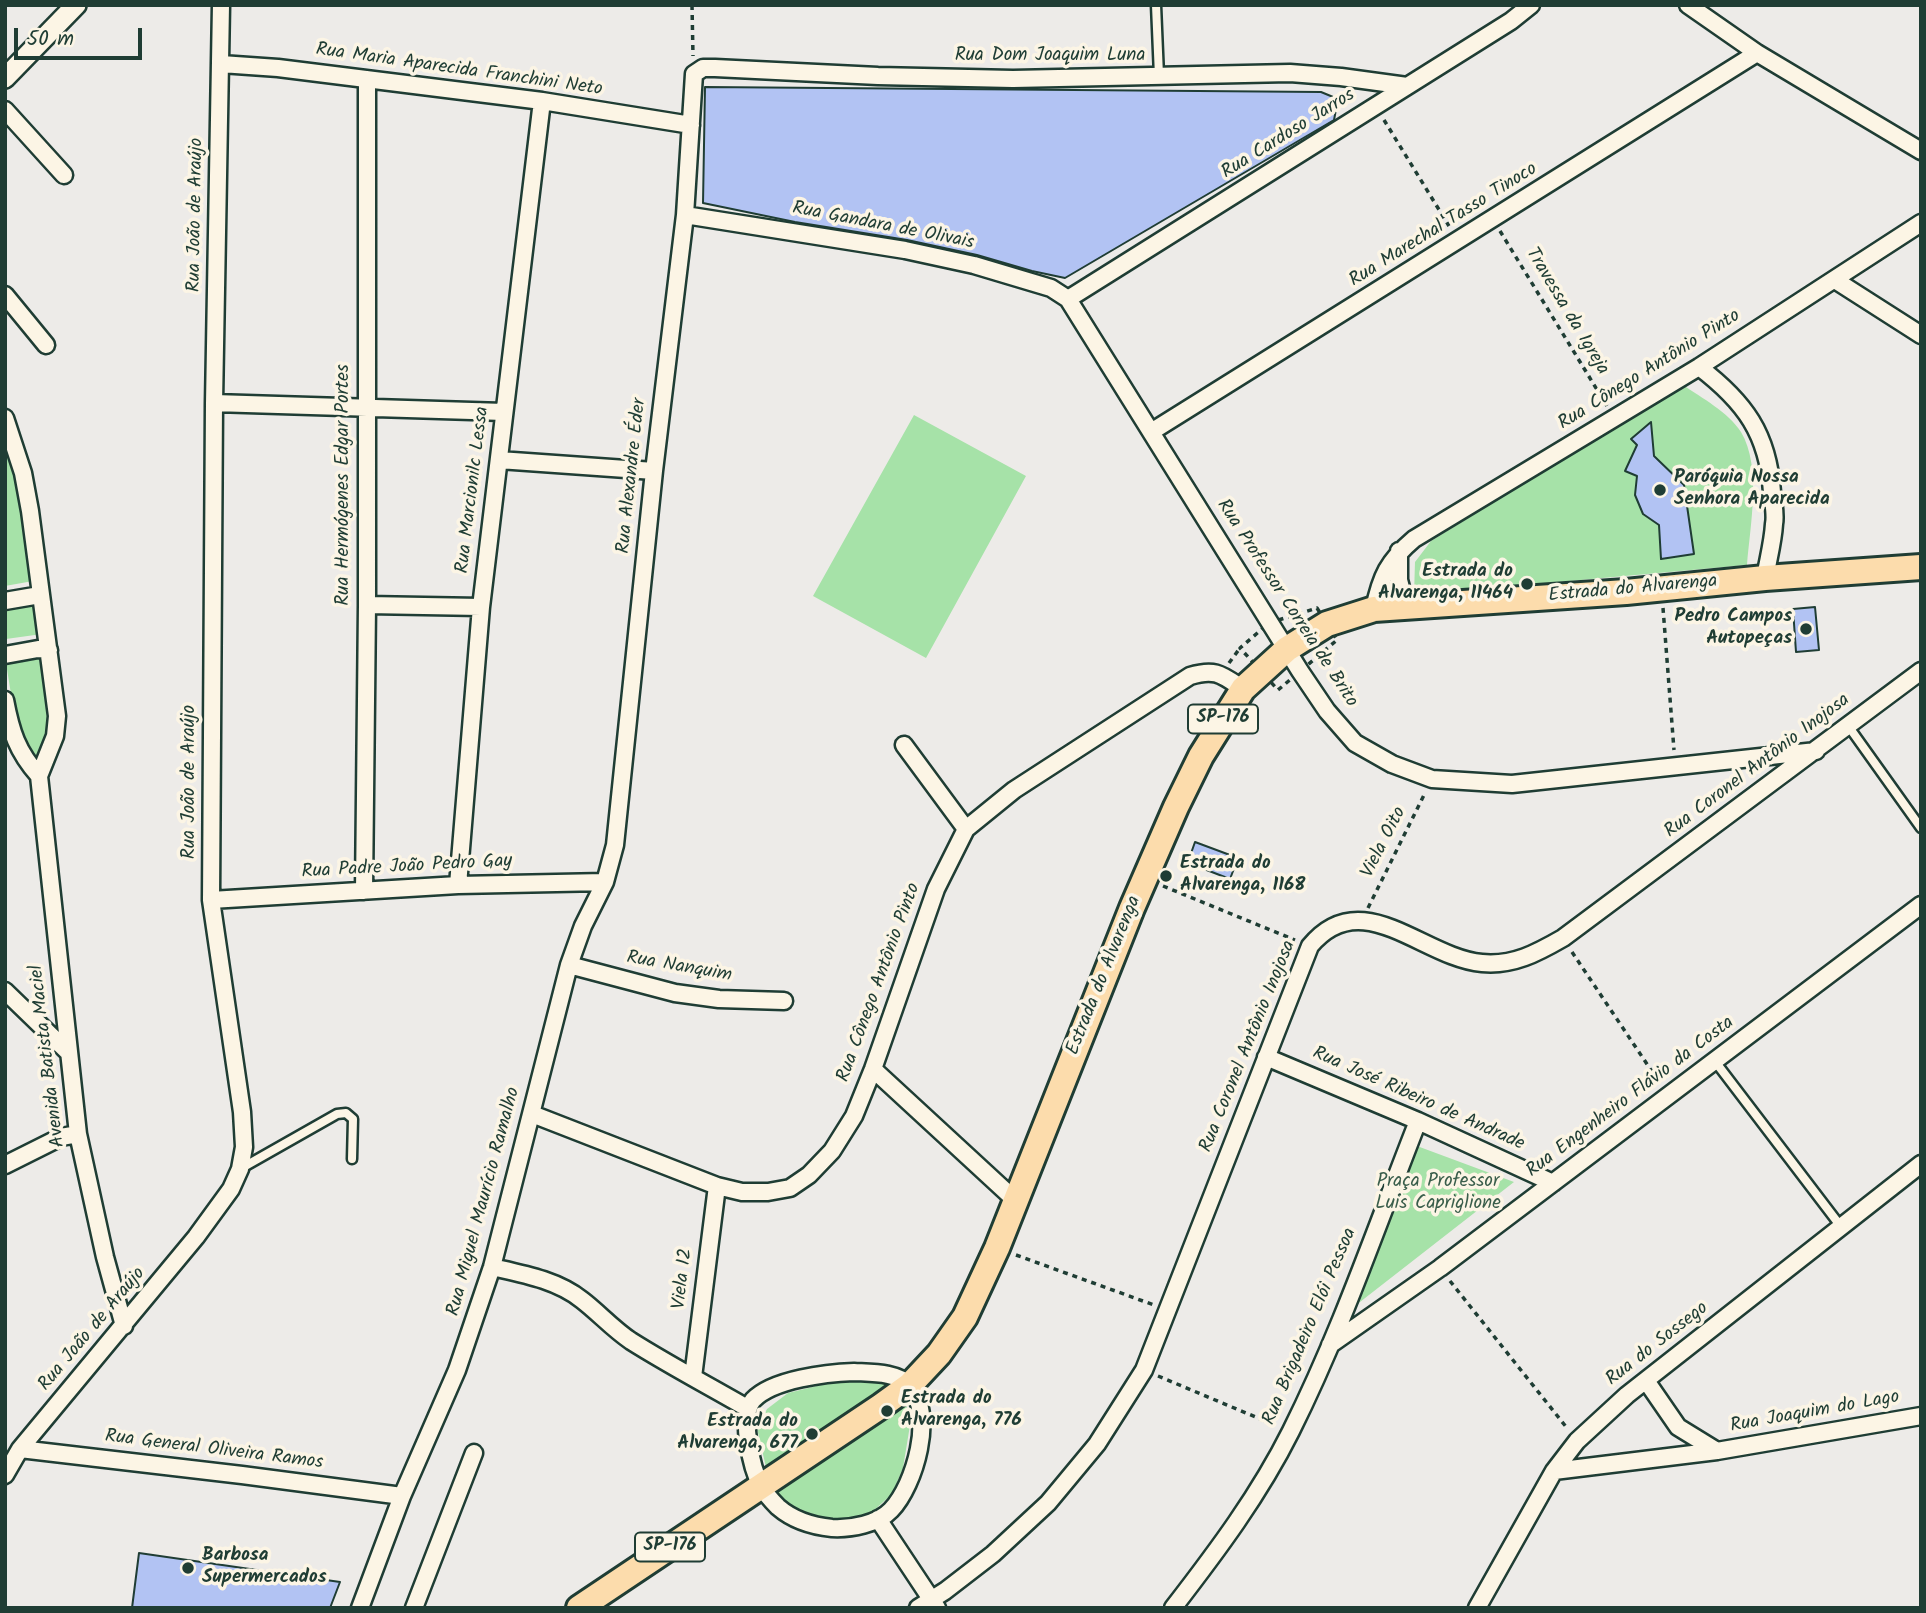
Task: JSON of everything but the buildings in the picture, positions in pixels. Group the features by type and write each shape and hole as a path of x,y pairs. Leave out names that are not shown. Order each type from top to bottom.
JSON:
{"main road":[{"name":"Estrada do Alvarenga","path":"579,1608 910,1385 939,1354 965,1317 997,1248 1014,1199 1145,878 1201,756 1243,689 1287,649 1327,624 1374,609 1921,567"}],"street":[{"path":"5,78 76,5"},
{"name":"Rua João de Araújo","path":"5,1475 20,1449 196,1237 230,1189 240,1169 244,1147 242,1112 211,900 220,5"},
{"name":"Rua Cardoso Jarros","path":"1068,299 1511,21 1531,5"},
{"path":"1688,5 1757,53 1921,151"},
{"name":"Rua Marechal Tasso Tinoco","path":"1151,432 1757,53"},
{"name":"Rua Maria Aparecida Franchini Neto","path":"220,64 278,68 541,101 691,125"},
{"name":"Rua Dom Joaquim Luna","path":"694,74 703,68 941,79 1159,78 1290,74 1341,77 1407,86"},
{"name":"Rua Alexandre Éder","path":"605,882 615,845 654,471 685,215 694,74"},
{"name":"Rua Hermógenes Edgar Portes","path":"364,891 367,79"},
{"name":"Rua Marcionilc Lessa","path":"458,885 481,607 541,101"},
{"path":"5,110 64,175"},
{"name":"Rua Gandara de Olivais","path":"685,215 905,250 974,265 1051,288 1068,299"},
{"name":"Rua Cônego Antônio Pinto","path":"1374,609 1385,570 1399,551 1414,539 1699,367 1921,223"},
{"path":"1835,280 1921,335"},
{"path":"5,295 46,345"},
{"name":"Rua Professor Correia de Brito","path":"1068,299 1327,711 1355,743 1392,764 1432,779 1512,783 1816,751"},
{"path":"1699,367 1735,398 1755,423 1765,448 1772,480 1775,522 1765,578"},
{"path":"214,403 504,412"},
{"name":"Avenida Batista Maciel","path":"5,418 23,473 57,716 55,736 39,776 78,1134 95,1217 124,1326"},
{"path":"499,460 654,471"},
{"path":"1399,551 1399,580 1406,607"},
{"path":"5,601 40,595"},
{"path":"367,605 481,607"},
{"path":"5,655 38,649 49,650"},
{"name":"Rua Cônego Antônio Pinto","path":"531,1114 716,1186 742,1192 768,1192 790,1188 809,1175 832,1151 853,1116 873,1069 936,889 966,829 1014,790 1190,676 1206,671 1243,689"},
{"name":"Rua Coronel Antônio Inojosa","path":"929,1605 993,1554 1048,1503 1097,1444 1143,1370 1169,1310 1310,946 1320,933 1337,924 1362,919 1455,957 1480,963 1509,963 1538,952 1563,938 1921,671"},
{"name":"Avenida Batista Maciel","path":"5,700 7,717 20,751 39,776"},
{"path":"904,746 966,829"},
{"name":"Rua Padre João Pedro Gay","path":"211,900 458,885 605,882"},
{"name":"Rua Miguel Maurício Ramalho","path":"359,1608 402,1496 457,1370 492,1267 569,965 583,926 605,882"},
{"name":"Rua Engenheiro Flávio da Costa","path":"1330,1345 1440,1268 1921,905"},
{"name":"Rua Nanquim","path":"569,965 675,993 719,999 784,1002"},
{"path":"5,991 68,1052"},
{"name":"Rua José Ribeiro de Andrade","path":"1266,1057 1418,1121 1553,1183"},
{"path":"873,1069 1014,1199"},
{"name":"Rua Brigadeiro Elói Pessoa","path":"1174,1608 1229,1535 1291,1432 1330,1345 1418,1121"},
{"path":"5,1165 61,1138 78,1134"},
{"name":"Rua do Sossego","path":"1476,1608 1553,1471 1577,1441 1627,1395 1921,1164"},
{"name":"Viela 12","path":"693,1377 716,1186"},
{"path":"492,1267 544,1280 567,1289 619,1333 747,1408"},
{"path":"826,1373 882,1374 899,1378 910,1385 918,1399 922,1425 913,1471 904,1492 891,1510 878,1519 853,1527 832,1528 797,1521 778,1507 761,1486 747,1434 747,1408 755,1398 772,1388 826,1373"},
{"name":"Rua Joaquim do Lago","path":"1647,1381 1678,1427 1717,1451"},
{"name":"Rua Joaquim do Lago","path":"1553,1471 1717,1451 1921,1416"},
{"name":"Rua General Oliveira Ramos","path":"20,1449 402,1496"},
{"path":"414,1608 474,1453"},
{"path":"878,1519 929,1605"}],"lane":[{"path":"1156,5 1159,78"},
{"path":"1849,727 1921,828"},
{"path":"1714,1060 1842,1228"},
{"path":"240,1169 337,1114 346,1113 353,1119 352,1159"}],"path":[{"path":"691,5 694,74"},
{"path":"1375,106 1459,241"},
{"name":"Travessa da Igreja","path":"1493,220 1614,418"},
{"path":"1662,588 1675,766"},
{"name":"Viela Oito","path":"1362,919 1432,779"},
{"path":"1145,878 1310,946"},
{"path":"1563,938 1668,1095"},
{"path":"997,1248 1169,1310"},
{"path":"1440,1268 1577,1441"},
{"path":"1143,1370 1291,1432"}],"green space":[{"path":"1683,385 1729,418 1741,432 1747,446 1753,479 1753,497 1747,565 1414,595 1415,562 1431,541"},
{"path":"914,415 1026,476 926,658 813,596"},
{"path":"5,444 14,466 33,581 5,586"},
{"path":"37,601 42,634 6,639 5,607"},
{"path":"42,657 48,723 44,749 38,761 23,748 15,719 6,663"},
{"name":"Praça Professor Luis Capriglione","path":"1417,1146 1514,1182 1351,1309"},
{"path":"837,1381 886,1382 901,1391 911,1419 903,1468 892,1494 871,1513 832,1522 800,1516 781,1502 770,1485 757,1428 767,1409 788,1393"}],"place":[{"name":"Paróquia Nossa Senhora Aparecida","path":"1660,490"},
{"name":"Estrada do Alvarenga, 11464","path":"1527,584"},
{"name":"Pedro Campos Autopeças","path":"1806,629"},
{"name":"Estrada do Alvarenga, 1168","path":"1166,876"},
{"name":"Estrada do Alvarenga, 776","path":"887,1411"},
{"name":"Estrada do Alvarenga, 677","path":"812,1434"},
{"name":"Barbosa Supermercados","path":"188,1568"}]}
